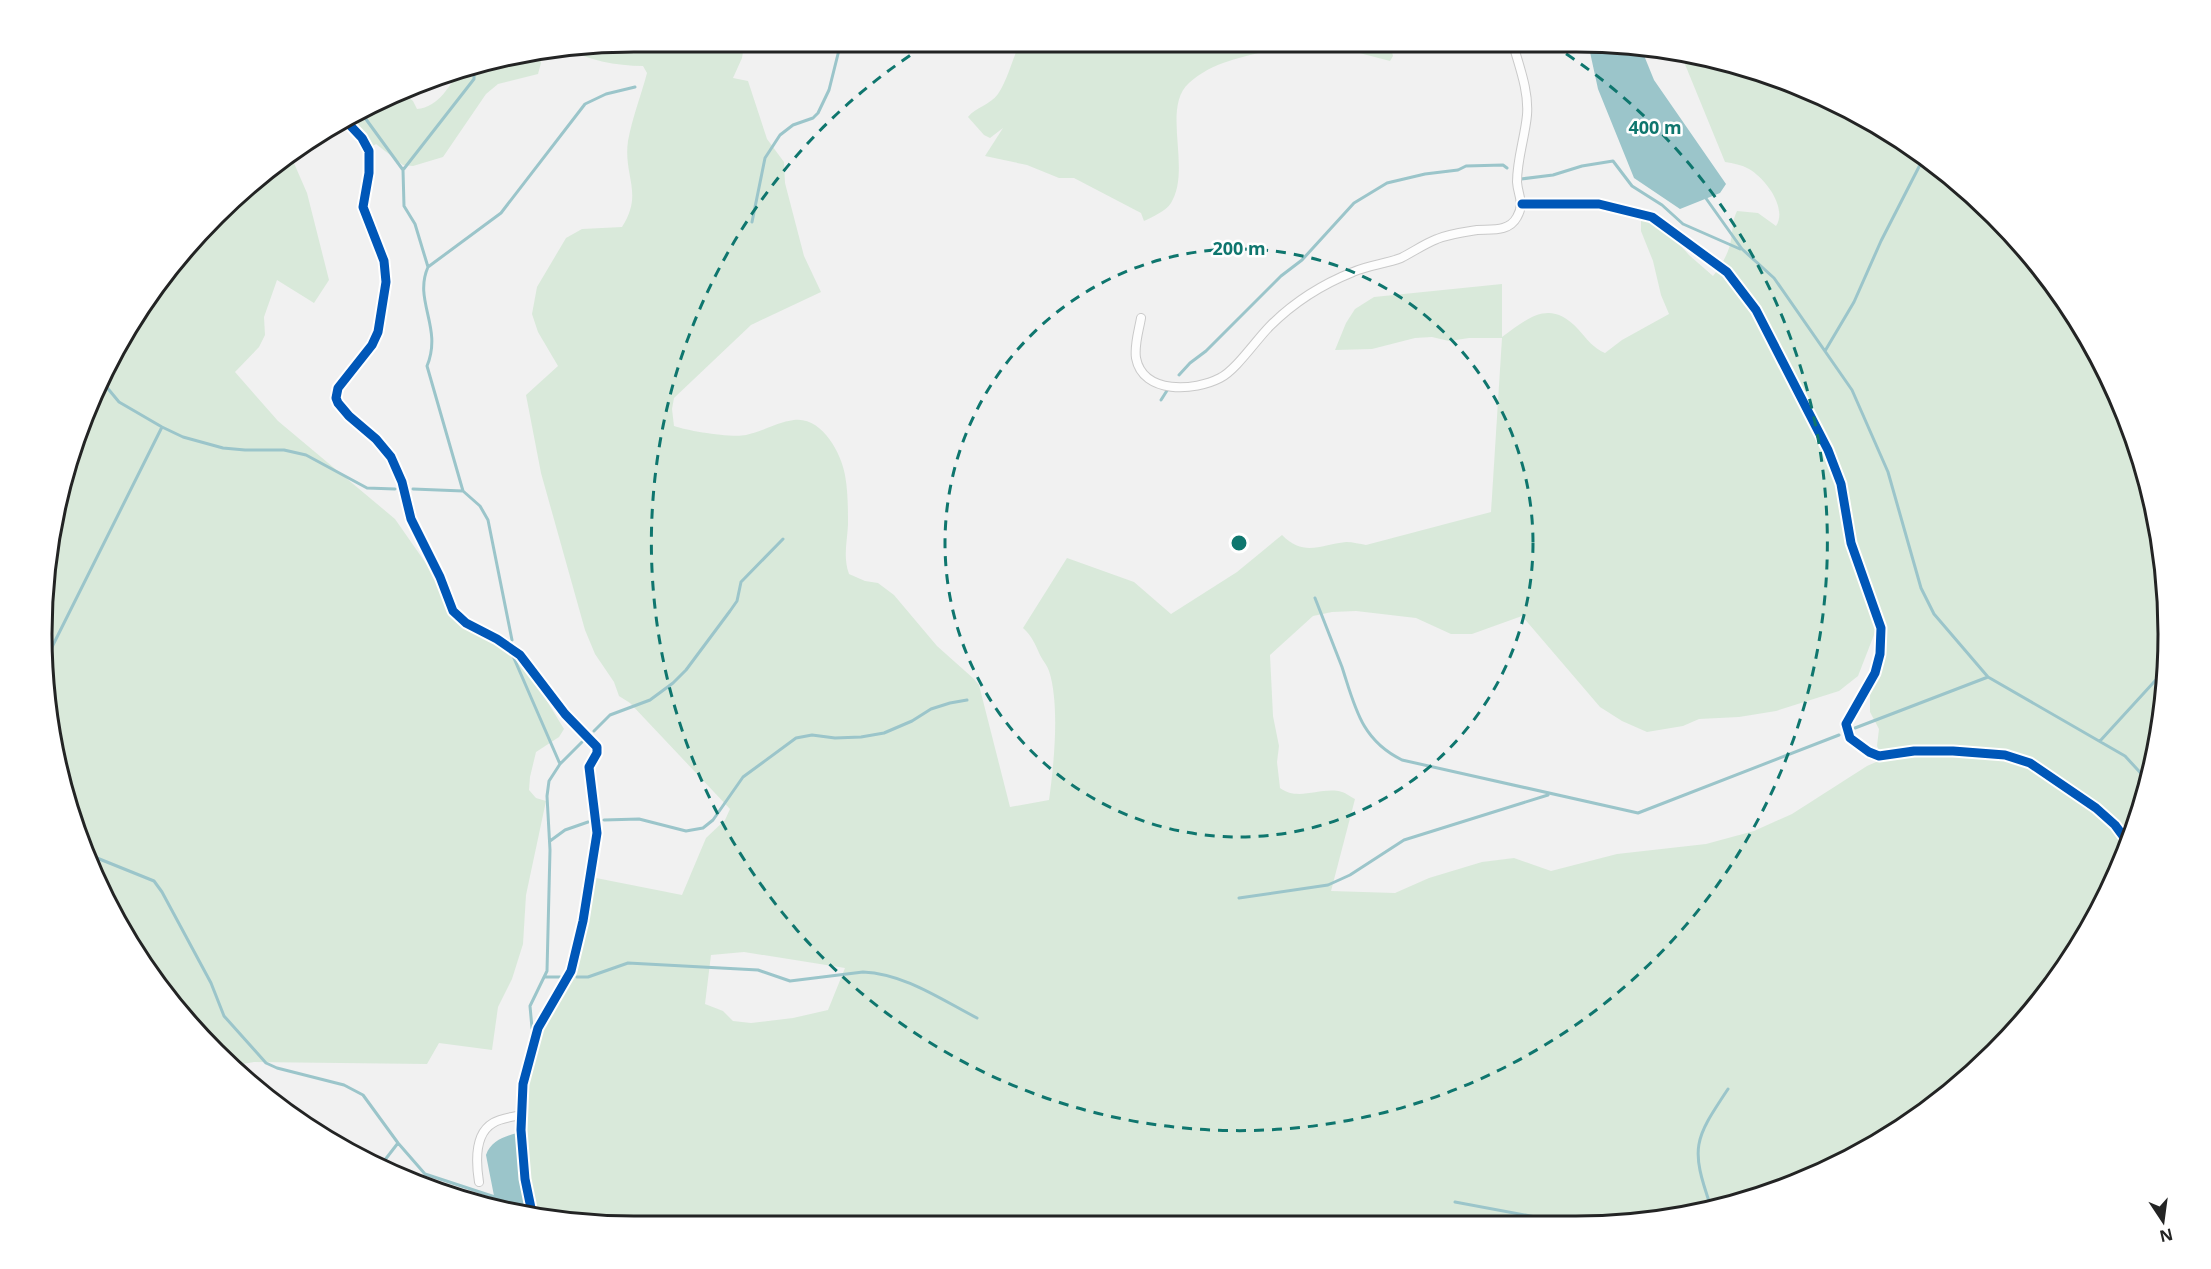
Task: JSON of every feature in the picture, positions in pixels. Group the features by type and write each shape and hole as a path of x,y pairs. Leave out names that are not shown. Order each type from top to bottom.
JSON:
{"street":[{"path":"1141,318 1136,355 1146,377 1154,384 1180,388 1208,383 1232,370 1271,325 1303,299 1334,280 1356,270 1400,258 1438,239 1454,234 1507,227 1518,216 1522,204 1517,181 1527,106 1515,52"},
{"path":"351,126 362,138 369,151 369,173 363,207 384,261 386,282 378,332 372,345 338,388 336,398 349,416 376,439 391,457 402,482 411,519 440,577 453,611 466,623 497,639 520,656 559,706 597,747 597,753 589,767 597,833 583,921 571,971 538,1028 523,1084 525,1179 531,1207"},
{"path":"1522,204 1599,204 1652,217 1727,272 1756,310 1828,450 1840,484 1851,543 1881,628 1880,654 1875,673 1846,724 1850,738 1869,752 1879,756 1914,751 1953,751 2005,755 2030,763 2096,808 2123,835"},
{"path":"479,1182 477,1158 483,1132 497,1121 522,1116"}],"green space":[{"path":"634,52 743,52 733,78 748,81 767,139 784,162 785,183 804,256 821,292 751,325 674,398 672,409 674,426 710,434 739,436 752,434 788,421 804,420 813,424 828,437 839,456 846,481 848,525 846,556 849,574 865,581 878,583 894,595 937,646 979,685 1010,807 1049,800 1055,735 1052,685 1047,667 1031,637 1023,628 1067,558 1134,582 1171,614 1237,572 1282,535 1290,542 1305,548 1346,542 1366,545 1491,512 1502,338 1469,338 1449,341 1432,337 1415,338 1372,349 1335,350 1346,323 1355,309 1374,297 1502,284 1502,337 1521,323 1539,314 1558,314 1605,353 1622,340 1669,314 1641,231 1641,212 1665,228 1689,255 1713,276 1728,250 1737,211 1758,213 1776,226 1779,219 1777,202 1762,179 1749,169 1725,162 1684,63 1764,83 1868,130 1931,173 1960,197 1988,223 2038,280 2081,344 2098,377 2128,447 2139,484 2154,559 2157,596 2157,673 2154,710 2139,785 2128,822 2081,926 2038,989 1988,1046 1931,1096 1900,1118 1868,1139 1834,1156 1764,1186 1727,1197 1652,1212 1576,1216 634,1216 559,1212 529,1207 521,1142 534,1031 560,989 572,978 578,962 591,877 682,895 706,838 725,820 730,809 630,703 619,696 614,682 595,654 585,630 541,473 526,395 558,366 538,332 532,314 537,287 566,238 582,229 622,227 632,204 628,141 647,73 643,66 602,61 582,55","holes":["1356,611 1416,618 1451,634 1472,634 1522,616 1600,707 1622,721 1647,732 1683,726 1699,719 1739,717 1776,711 1839,691 1858,676 1879,622 1876,680 1870,695 1870,712 1879,729 1877,746 1883,759 1867,766 1792,814 1754,831 1706,844 1617,854 1551,871 1514,858 1482,862 1429,878 1395,893 1331,891 1355,799 1334,791 1294,794 1280,788 1277,762 1279,746 1273,716 1270,655 1313,616","744,952 845,968 828,1010 793,1018 751,1023 733,1021 723,1011 705,1004 711,955"]},
{"path":"1016,52 1263,52 1225,62 1200,74 1181,94 1177,108 1179,173 1177,189 1169,206 1144,221 1141,213 1074,178 1059,178 1027,165 985,156 1003,128 990,138 984,135 968,117 998,94"},
{"path":"1356,52 1392,52 1393,56 1390,61"},
{"path":"540,60 538,74 498,84 486,94 443,157 413,166 403,165 376,144 364,152 346,129 410,98 417,109 425,107 437,100 453,81"},
{"path":"294,163 307,193 329,280 314,303 277,280 264,317 265,335 259,347 235,372 278,421 395,519 432,572 449,607 511,651 525,665 564,729 559,737 536,752 530,777 529,790 536,798 546,801 526,895 523,944 512,979 498,1007 492,1050 439,1043 427,1064 254,1062 242,1064 197,1018 151,958 130,926 113,892 83,822 72,785 57,710 52,634 57,559 72,484 97,412 130,343 173,280 197,251 251,197"}],"water":[{"path":"1590,53 1644,56 1654,80 1726,184 1720,193 1680,209 1634,178 1598,89"},
{"path":"517,1133 521,1142 529,1207 495,1199 486,1155 494,1143"}],"waterway":[{"path":"752,222 765,158 780,135 793,125 813,118 818,113 829,90 838,52"},
{"path":"403,170 474,79 474,75"},
{"path":"512,640 488,520 480,506 463,491 427,366 432,339 425,303 424,279 428,267 501,213 585,104 606,94 635,87"},
{"path":"366,119 403,170 404,206 415,224 428,267"},
{"path":"1521,179 1553,175 1582,166 1613,161 1632,186 1662,205 1683,224 1740,249"},
{"path":"1179,375 1281,276 1302,260 1354,203 1387,183 1425,174 1458,170 1466,166 1503,165 1507,168"},
{"path":"1825,351 1854,302 1881,241 1920,165"},
{"path":"1705,197 1742,249 1774,278 1852,390 1888,472 1921,588 1934,614 1988,677 2125,756 2141,774"},
{"path":"108,388 119,402 183,437 223,448 284,450 306,455 367,488 395,489"},
{"path":"1161,400 1168,389"},
{"path":"53,646 162,427"},
{"path":"413,489 463,491"},
{"path":"594,731 610,715 650,700 686,670 737,601 741,582 783,539"},
{"path":"1315,598 1362,721 1377,743 1402,760 1638,813 1839,735"},
{"path":"513,656 560,764"},
{"path":"1855,728 1988,677"},
{"path":"2100,741 2156,679"},
{"path":"604,820 639,819 686,831 703,828 713,820 743,777 796,738 812,735 835,738 861,737 884,733 912,721 931,709 967,700"},
{"path":"532,1028 530,1006 547,971 550,850 547,796 549,781 560,764 582,742"},
{"path":"1239,898 1328,885 1350,875 1404,840 1548,795"},
{"path":"550,841 565,830 588,822"},
{"path":"98,858 154,881 211,983 224,1016 266,1063 277,1068 344,1085 363,1095 398,1143 425,1174 498,1198"},
{"path":"577,977 588,977 628,963 758,970 790,981 863,972 908,982 977,1018"},
{"path":"545,977 560,977"},
{"path":"1709,1201 1700,1170 1699,1145 1708,1121 1728,1089"},
{"path":"385,1160 398,1143"},
{"path":"1455,1202 1530,1216"}],"cycle path":[{"path":"351,126 362,138 369,151 369,173 363,207 384,261 386,282 378,332 372,345 338,388 336,398 349,416 376,439 391,457 402,482 411,519 440,577 453,611 466,623 497,639 520,655 565,714 597,747 597,753 589,767 597,833 583,921 571,971 538,1028 523,1084 521,1130 525,1179 531,1207"},
{"path":"1522,204 1599,204 1652,217 1727,272 1756,310 1828,450 1841,484 1851,543 1881,628 1880,654 1875,673 1846,724 1850,738 1869,752 1879,756 1914,751 1953,751 2005,755 2030,763 2096,808 2123,835"}]}
